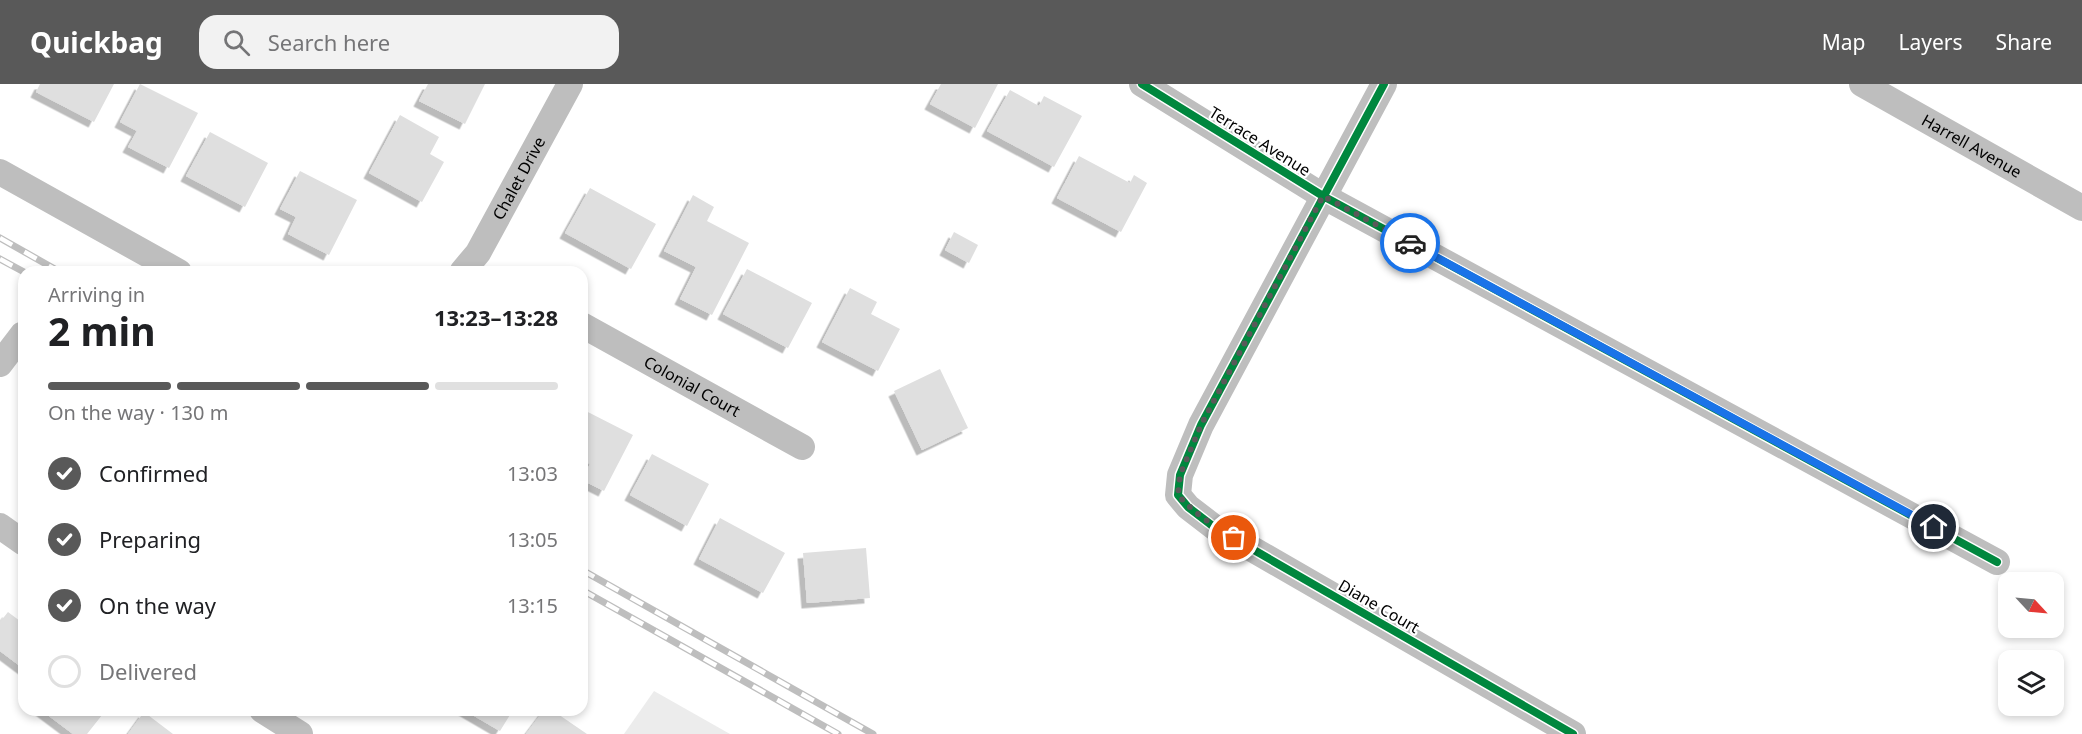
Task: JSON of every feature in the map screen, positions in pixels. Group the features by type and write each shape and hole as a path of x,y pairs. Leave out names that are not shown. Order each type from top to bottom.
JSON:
{"street":[{"name":"Chalet Drive","path":"473,266 478,253 570,84"},
{"name":"Terrace Avenue","path":"1143,84 1323,196 1997,562"},
{"path":"1323,196 1384,84"},
{"name":"Harrell Avenue","path":"1862,84 2082,208"},
{"path":"0,172 168,266"},
{"name":"Diane Court","path":"1323,196 1201,425 1180,475 1178,495 1188,507 1214,527 1573,734"},
{"name":"Colonial Court","path":"588,329 802,447"},
{"path":"0,364 18,340"},
{"path":"0,526 18,539"},
{"path":"272,716 300,734"}],"shaded area":[{"path":"654,691 730,734 624,734"}],"building":[{"path":"40,84 114,84 94,122 36,92"},
{"path":"140,84 198,113 169,168 128,147 137,131 120,122"},
{"path":"428,84 485,84 465,124 419,101"},
{"path":"941,84 998,84 975,128 930,104"},
{"path":"1010,90 1039,106 1044,96 1082,116 1054,167 987,131"},
{"path":"400,115 439,137 430,154 444,162 422,202 369,173"},
{"path":"210,132 268,163 245,207 186,176"},
{"path":"1079,156 1130,183 1134,175 1147,183 1121,232 1057,198"},
{"path":"300,171 357,200 329,255 288,234 296,217 280,209"},
{"path":"590,188 656,224 631,269 565,233"},
{"path":"693,195 714,207 707,221 749,243 712,315 680,299 696,267 664,251"},
{"path":"954,232 978,245 969,263 945,250"},
{"path":"747,269 812,303 788,348 723,314"},
{"path":"850,288 877,302 871,314 900,329 878,371 822,342"},
{"path":"940,369 968,428 922,450 894,391"},
{"path":"588,412 633,435 604,491 588,483 590,464 588,463"},
{"path":"652,454 709,484 687,526 630,495"},
{"path":"720,518 785,553 763,593 699,559"},
{"path":"866,548 870,598 807,603 803,553"},
{"path":"8,612 18,620 18,664 0,651 0,622"},
{"path":"49,716 101,716 87,734 73,734"},
{"path":"141,716 149,716 173,734 128,734"},
{"path":"474,716 509,716 500,731"},
{"path":"540,716 561,716 587,734 526,734"}],"railway":[{"path":"0,238 49,266"},
{"path":"0,259 18,269"},
{"path":"588,573 873,734"},
{"path":"588,593 838,734"}],"cycle path":[{"path":"1142,84 1323,196 1997,562"},
{"path":"1384,84 1201,425 1180,475 1178,495 1188,507 1214,527 1573,734"}],"way so far":[{"path":"1234,538 1214,527 1188,507 1178,495 1180,475 1201,425 1323,196 1410,243"}],"route":[{"path":"1410,243 1934,527"}]}
